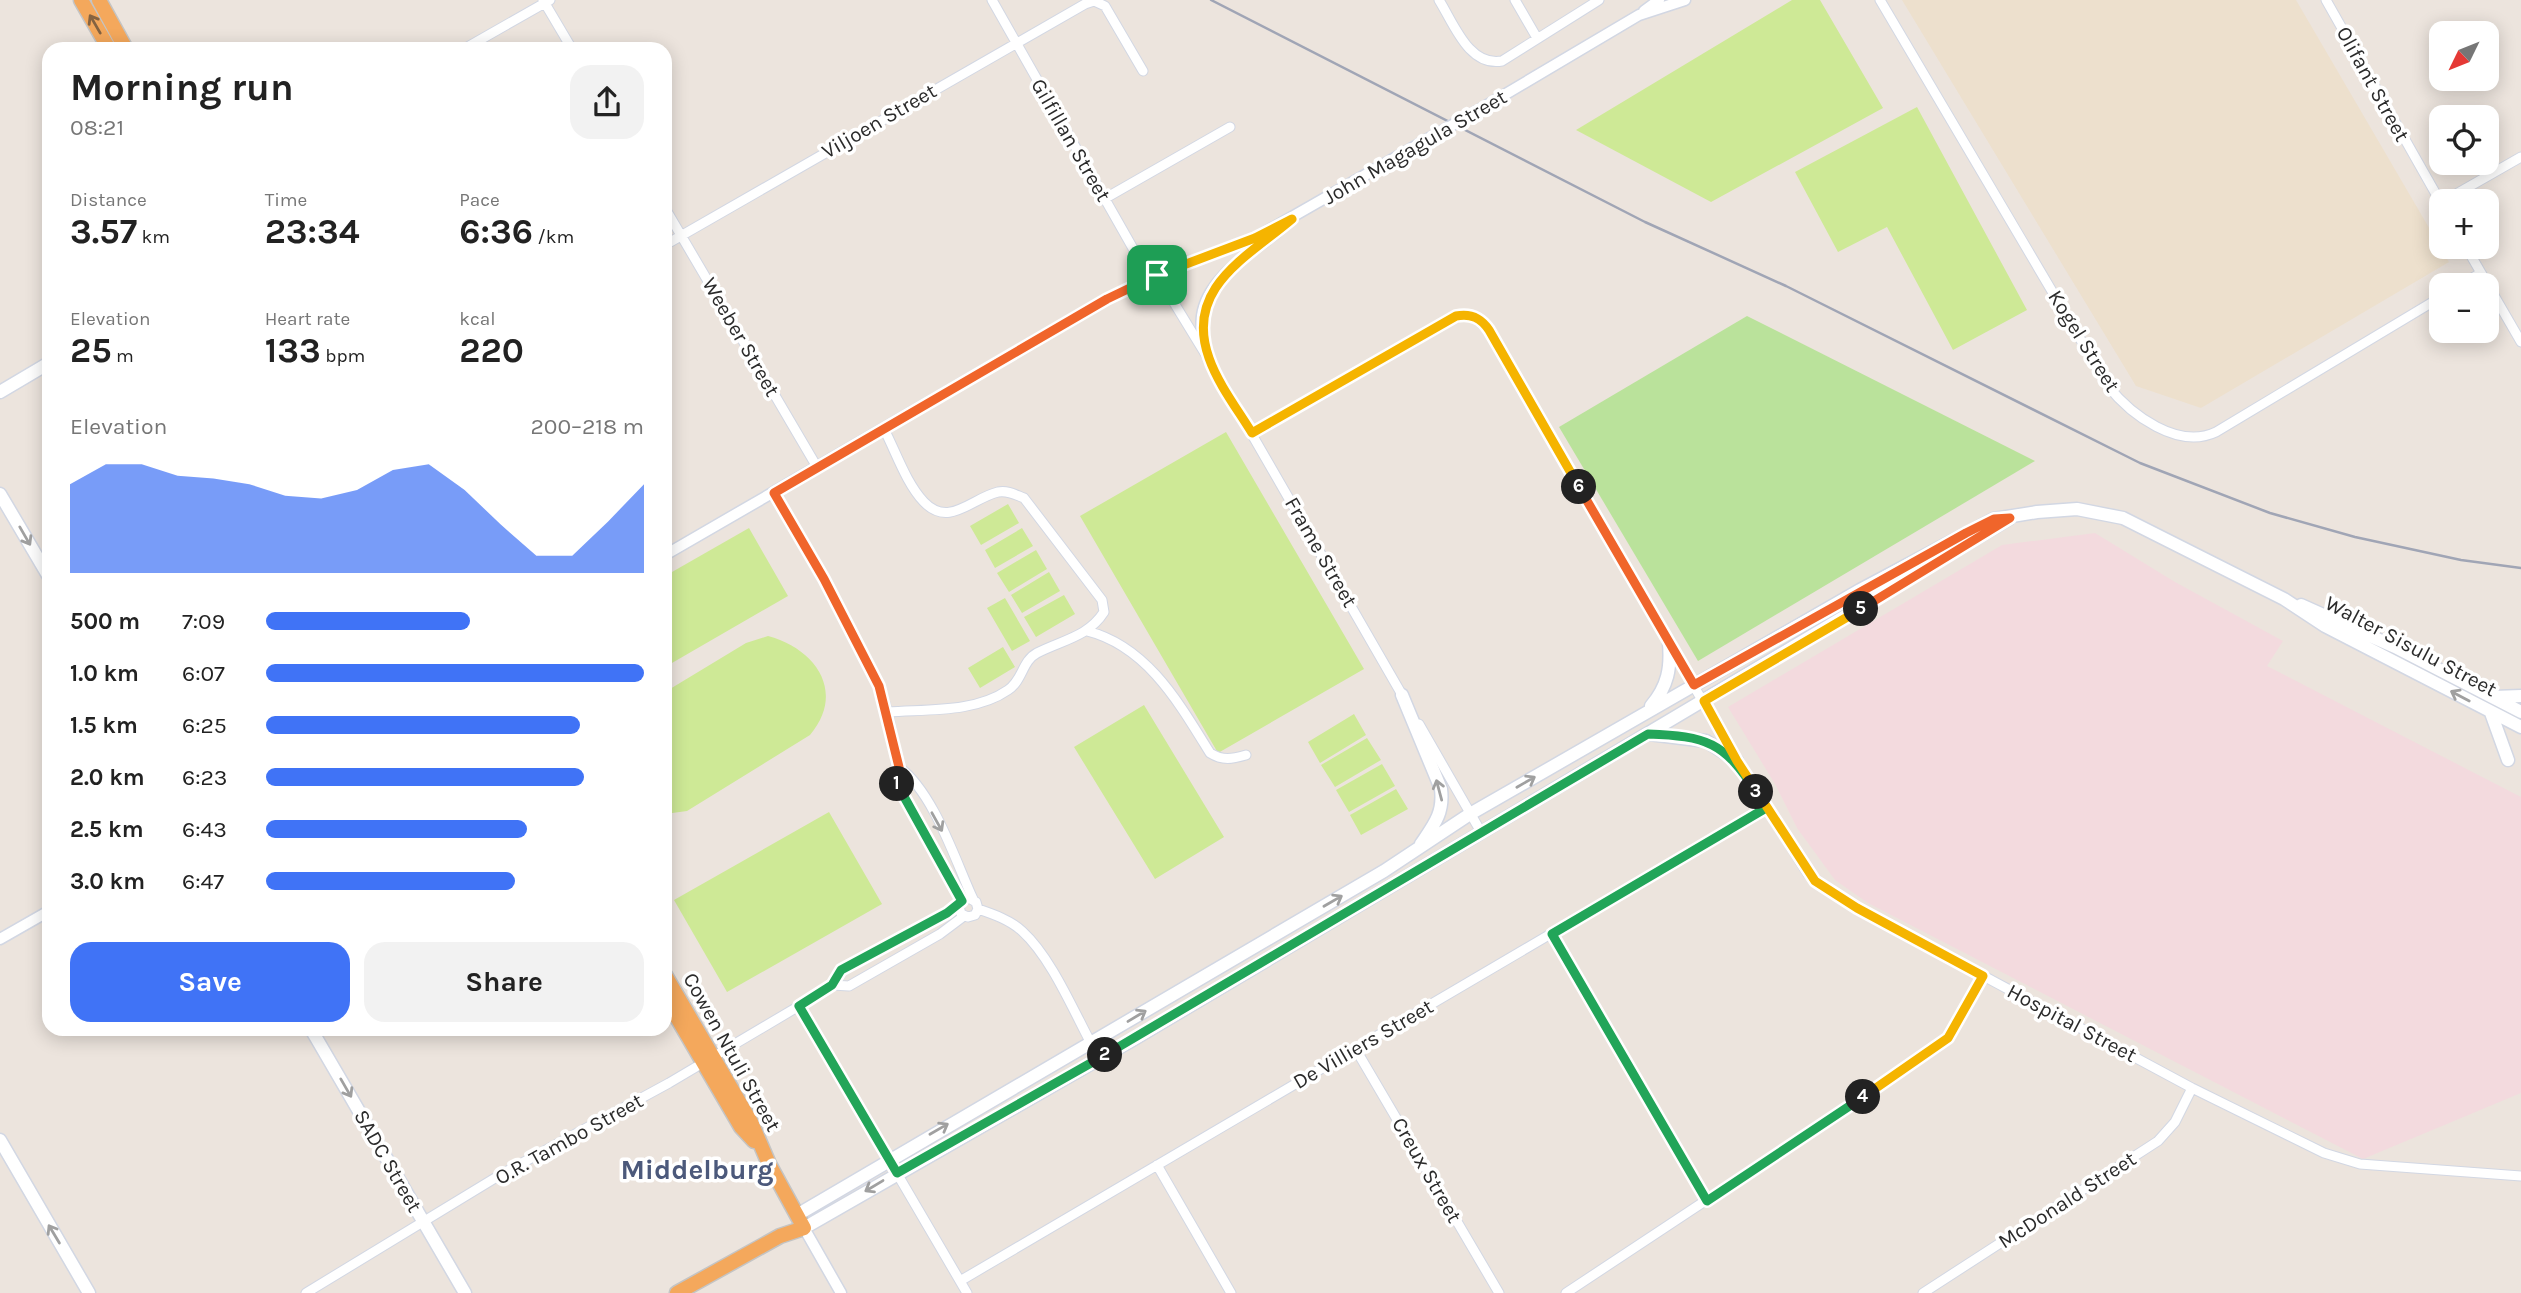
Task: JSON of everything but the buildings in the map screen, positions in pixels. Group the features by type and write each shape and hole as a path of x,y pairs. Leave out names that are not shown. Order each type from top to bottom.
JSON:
{"highway":[{"path":"81,0 105,42"},
{"path":"99,0 122,42"},
{"name":"Cowen Ntuli Street","path":"672,989 741,1126 762,1150 804,1228"},
{"name":"Cowen Ntuli Street","path":"672,1007 708,1060"},
{"path":"780,1236 797,1215"},
{"path":"677,1293 780,1236 804,1228"}],"main road":[{"path":"0,392 42,367"},
{"path":"0,494 42,566"},
{"name":"Walter Sisulu Street","path":"2010,518 2037,512 2077,509 2123,518 2284,599 2339,620 2521,712"},
{"path":"797,1215 889,1158 1091,1044 1384,871 1470,814 1694,685 1966,533 1994,519 2010,518"},
{"path":"804,1228 1392,886 2010,518"},
{"name":"Walter Sisulu Street","path":"2284,599 2325,626 2521,727"},
{"path":"1644,714 1663,692 1669,668 1669,643"},
{"path":"1402,695 1441,789 1442,803 1438,818 1416,850"},
{"path":"2490,698 2521,696"},
{"path":"2491,713 2513,756"},
{"path":"1648,734 1706,741 1737,761"},
{"path":"1384,871 1392,886"},
{"path":"1246,951 1254,965"},
{"name":"SADC Street","path":"315,1036 466,1293"},
{"path":"0,1140 89,1293"}],"street":[{"name":"Gilfillan Street","path":"992,0 1139,259 1157,275"},
{"path":"1439,0 1474,54 1486,63 1502,61 1599,0"},
{"path":"1515,0 1537,38"},
{"path":"1639,15 1658,0"},
{"name":"John Magagula Street","path":"672,551 1107,299 1157,275 1245,242 1292,219 1639,15 1685,0"},
{"name":"Kogel Street","path":"1880,0 2108,386 2127,407 2155,425 2183,436 2207,436 2429,304"},
{"name":"Olifant Street","path":"2326,0 2434,189"},
{"path":"476,42 546,1 568,42"},
{"name":"Viljoen Street","path":"672,241 1015,42 1094,1"},
{"path":"1094,1 1110,13 1143,71"},
{"path":"1104,198 1230,127"},
{"path":"2466,189 2521,157"},
{"path":"1209,360 1201,317 1208,296 1224,275 1292,219"},
{"name":"Weeber Street","path":"672,220 817,467"},
{"path":"2473,259 2481,273"},
{"name":"Frame Street","path":"1157,275 1252,433 1481,832"},
{"path":"2499,304 2521,342"},
{"name":"Hospital Street","path":"1252,433 1456,316 1473,316 1489,330 1737,761 1815,881 1857,908 2192,1088 2325,1153 2360,1164 2521,1176"},
{"path":"884,429 921,500 932,510 942,514 961,510 998,492 1010,492 1024,498 1102,600 1104,611 1087,631 1034,655 1018,682 1002,694 978,704 888,712"},
{"path":"774,493 824,579 879,686 888,712 889,731 899,767 895,782 961,903 964,916"},
{"path":"1087,631 1121,642 1136,655 1169,691 1210,752 1219,759 1230,760 1246,755"},
{"path":"899,767 912,776 942,830 978,909 1022,931 1040,952 1099,1058"},
{"name":"De Villiers Street","path":"960,1281 1766,808"},
{"name":"O.R. Tambo Street","path":"306,1293 522,1163 708,1060 799,1006 832,985 841,970 961,903 973,899"},
{"name":"O.R. Tambo Street","path":"832,985 849,986 964,916 971,917 978,909"},
{"path":"0,939 42,915"},
{"path":"1552,934 1707,1201"},
{"path":"903,935 912,950"},
{"path":"1566,1293 1936,1048 1948,1038 1983,976"},
{"path":"799,1006 967,1293"},
{"name":"Creux Street","path":"1355,1048 1499,1293"},
{"name":"McDonald Street","path":"1923,1293 2158,1141 2175,1122 2192,1088"},
{"path":"1157,1165 1231,1293"},
{"name":"Cowen Ntuli Street","path":"804,1228 841,1293"}],"shaded area":[{"path":"1902,0 2296,0 2429,228 2429,259 2447,259 2449,262 2201,408 2136,386"},
{"path":"2095,533 2175,582 2283,641 2267,666 2521,797 2521,1093 2363,1159 1868,903 1835,880 1797,828 1775,784 1728,707 2002,545"}],"green space":[{"path":"1792,0 1820,0 1883,108 1711,202 1576,130"},
{"path":"1917,107 2027,310 1953,350 1887,227 1838,252 1795,172"},
{"path":"1747,316 2035,461 1698,661 1559,427"},
{"path":"1226,432 1364,669 1218,753 1080,516"},
{"path":"1008,504 1019,523 981,545 970,526"},
{"path":"749,528 788,596 672,663 672,572"},
{"path":"1022,528 1033,546 995,568 985,550"},
{"path":"1036,550 1047,569 1009,592 997,573"},
{"path":"1049,572 1060,591 1022,613 1011,595"},
{"path":"1064,595 1075,614 1036,637 1024,617"},
{"path":"1005,598 1030,641 1012,651 987,608"},
{"path":"768,636 785,642 812,662 825,688 825,703 820,719 810,735 687,811 672,813 672,688 746,643"},
{"path":"1003,647 1015,667 980,688 968,668"},
{"path":"1144,705 1224,837 1155,879 1074,747"},
{"path":"1354,714 1366,735 1320,763 1308,742"},
{"path":"1367,738 1381,760 1335,787 1321,765"},
{"path":"1382,764 1395,786 1349,812 1336,790"},
{"path":"1396,789 1408,809 1361,835 1350,815"},
{"path":"829,812 882,904 727,992 674,900"}],"railway":[{"path":"1211,0 1645,222 1786,286 2140,463 2270,513 2355,537 2461,560 2521,568"}],"district":[{"name":"Middelburg","path":"697,1169"}],"route":[{"path":"1157,275 1107,299 774,493 824,579 879,686 886,702 889,731 899,767 895,782 962,901 947,913 841,970 832,985 799,1006 897,1173 1135,1038 1313,930 1648,734 1691,737 1718,747 1737,761 1766,808 1552,934 1707,1201 1948,1038 1983,976 1857,908 1815,881 1737,761 1704,701 2010,518 1994,519 1966,533 1694,685 1484,323 1473,316 1456,316 1252,433 1209,360 1201,317 1208,296 1224,275 1292,219 1255,238 1157,275"}]}
